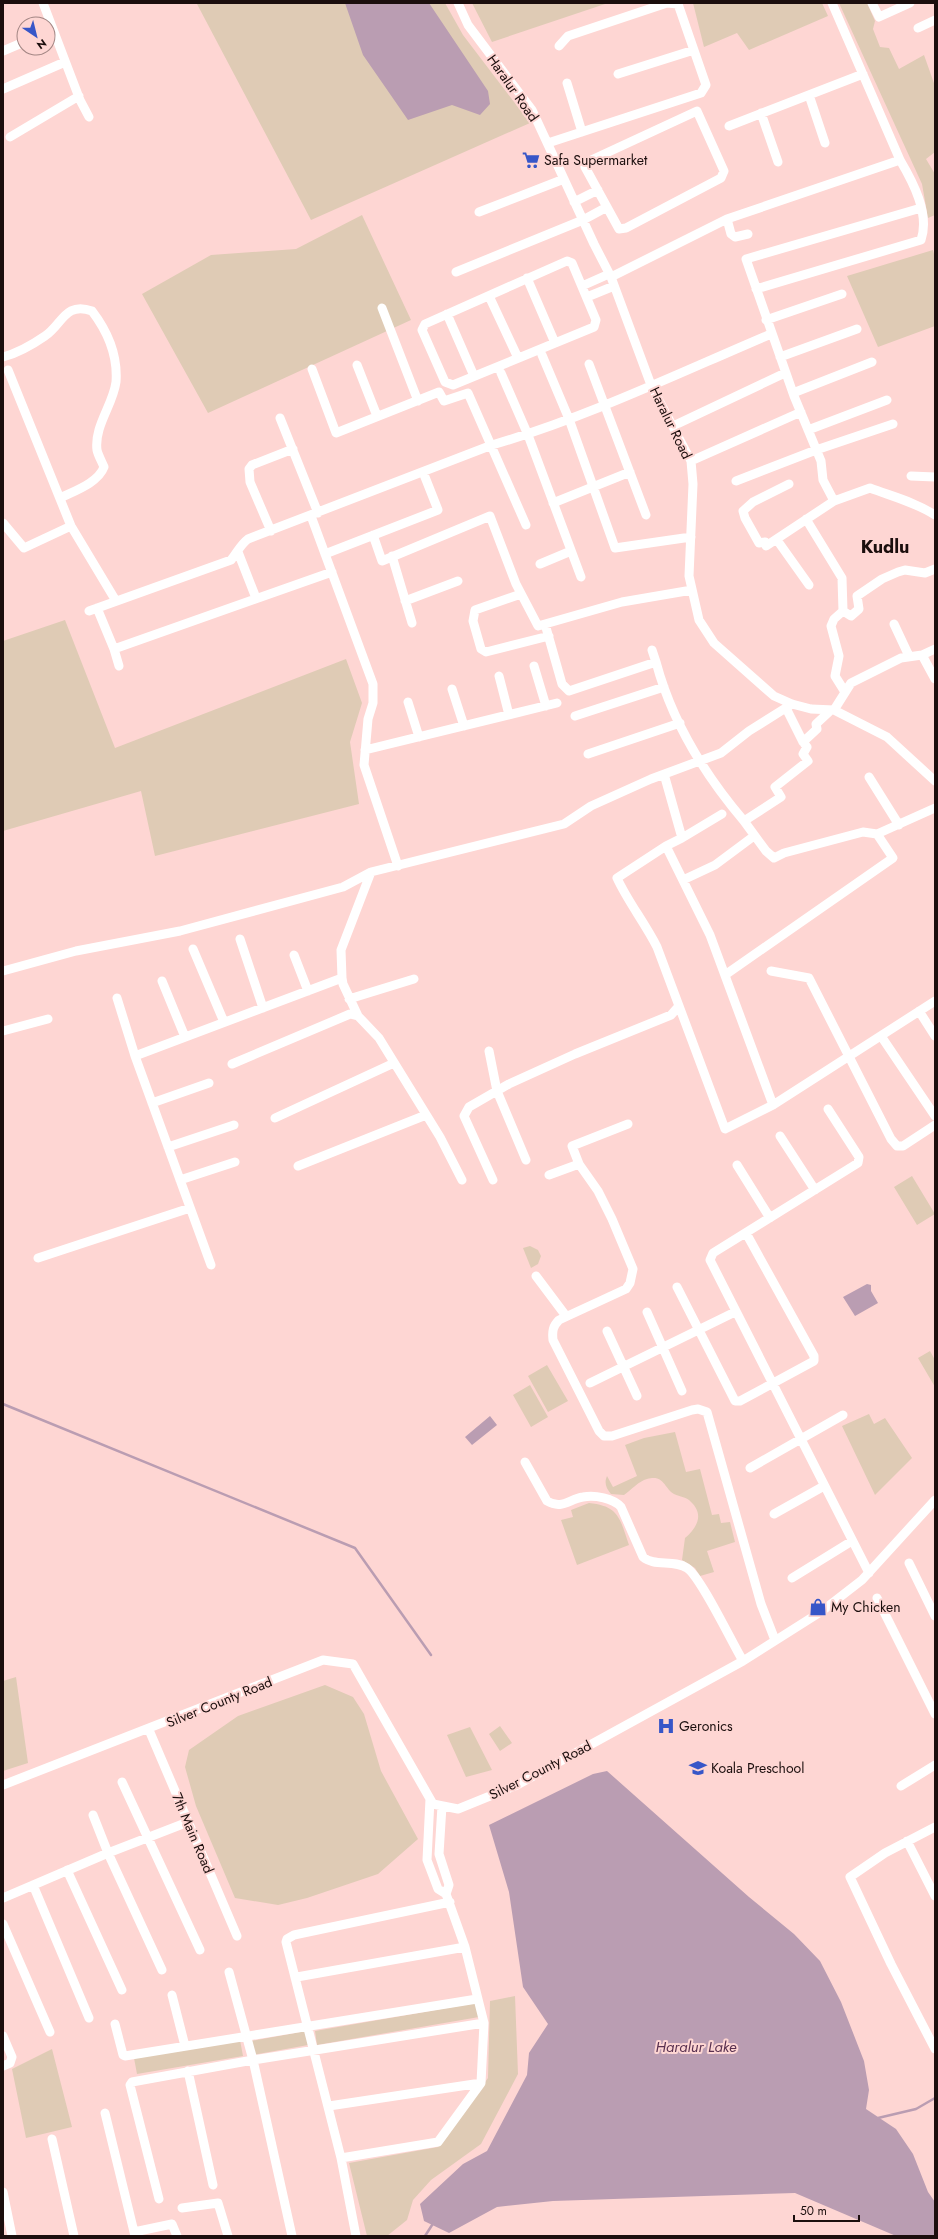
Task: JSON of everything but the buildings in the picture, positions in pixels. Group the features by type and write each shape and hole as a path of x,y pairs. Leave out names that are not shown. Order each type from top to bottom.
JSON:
{"street":[{"path":"43,3 47,16"},
{"name":"Haralur Road","path":"458,3 468,25 532,110 574,202 612,279 651,385 691,461 693,484 689,576 699,620 714,643 774,696 789,706 832,710 887,737 935,781"},
{"path":"548,143 701,92 706,85 678,4 667,3 568,36 559,46"},
{"path":"756,289 921,240 924,231 921,208 912,180 900,160 832,3"},
{"path":"872,3 879,17 910,3"},
{"path":"918,28 935,20"},
{"path":"56,43 78,96 89,117"},
{"path":"3,51 16,45"},
{"path":"618,74 694,50"},
{"path":"3,89 65,62"},
{"path":"729,126 863,74"},
{"path":"567,83 582,132"},
{"path":"809,95 825,143"},
{"path":"10,137 78,96"},
{"path":"697,111 724,170 722,178 626,228 619,228 598,190 585,167 587,162 697,111"},
{"path":"761,113 778,162"},
{"path":"587,297 612,279 727,219 900,160"},
{"path":"479,212 564,179"},
{"path":"574,202 598,190"},
{"path":"456,272 583,220 607,207"},
{"path":"834,501 823,480 821,461 792,393 746,259 921,208"},
{"path":"727,219 731,234 735,237 748,234"},
{"path":"570,261 587,297 596,324 555,343 449,385 442,376 422,330 424,324 528,278 570,261"},
{"path":"528,278 555,343"},
{"path":"582,286 612,279"},
{"path":"766,320 842,294"},
{"path":"489,296 518,358"},
{"path":"382,308 418,401"},
{"path":"3,357 15,354 46,336 63,315 73,310 92,311 102,324 110,341 115,356 116,383 98,434 97,450 104,467 102,471 88,484 60,498"},
{"path":"447,314 474,376"},
{"path":"780,357 857,329"},
{"path":"119,666 114,649 93,610 231,560 238,552 241,544 248,540 492,445 528,435 605,405 771,334"},
{"path":"542,355 569,419 615,548 691,537"},
{"path":"792,393 872,362"},
{"path":"589,364 646,515"},
{"path":"357,365 377,416"},
{"path":"312,369 336,433 439,392 444,401 468,393 526,525"},
{"path":"8,370 71,526 116,601"},
{"path":"501,373 528,435 581,577"},
{"path":"673,426 785,373"},
{"path":"808,430 887,400"},
{"path":"691,461 801,412"},
{"path":"280,418 293,449 315,514 325,554 373,684 373,703 368,719 364,765 398,866"},
{"path":"736,481 816,450 893,424"},
{"path":"271,531 250,482 249,469 252,465 293,449"},
{"path":"325,554 438,510 423,472"},
{"path":"553,503 630,472"},
{"path":"911,476 935,477"},
{"path":"789,484 753,502 743,511 759,543 764,542 766,546 834,501 870,488 905,500 935,515"},
{"path":"373,535 382,561 490,516 521,594 538,626 622,602 692,590"},
{"path":"806,519 842,578 843,611"},
{"path":"3,523 24,548 71,526"},
{"path":"777,540 809,585"},
{"path":"238,552 256,598"},
{"path":"540,564 571,552"},
{"path":"392,556 412,623"},
{"path":"843,611 851,616 859,609 857,596 888,576 905,570 925,573 935,569"},
{"path":"114,649 332,572"},
{"path":"406,601 458,581"},
{"path":"521,594 475,610 473,621 481,650 486,652 548,636"},
{"path":"843,611 834,618 831,626 839,656 835,676 845,692"},
{"path":"544,624 562,684 569,691 656,662"},
{"path":"894,624 909,656"},
{"path":"803,742 817,729 816,724 832,710 851,683 909,656 922,655 935,648"},
{"path":"652,650 664,687 698,761 717,790 744,821 766,851 774,858 784,853 863,832 877,834 935,808"},
{"path":"922,655 935,679"},
{"path":"534,666 546,706"},
{"path":"499,676 509,715"},
{"path":"575,716 664,687"},
{"path":"452,689 464,726"},
{"path":"408,702 419,737"},
{"path":"365,750 557,703"},
{"path":"3,971 76,950 180,931 343,887 371,872 564,824 591,806 664,774 721,753 748,731 789,706 803,742 807,748 803,754 808,761 776,787 781,797 744,821"},
{"path":"588,754 680,723"},
{"path":"664,774 682,838"},
{"path":"869,777 899,825"},
{"path":"722,814 666,846 617,878 625,894 645,923 654,941 725,1129 773,1105 935,1001"},
{"path":"725,975 893,858 877,834"},
{"path":"683,880 715,865 754,836"},
{"path":"666,846 710,935 773,1105"},
{"path":"371,872 341,950 342,978 349,998 358,1016 379,1038 440,1137 462,1180"},
{"path":"240,939 263,1008"},
{"path":"193,949 224,1022"},
{"path":"294,955 308,991"},
{"path":"771,971 809,978 891,1139 897,1146 903,1146 935,1125"},
{"path":"135,1056 342,978"},
{"path":"349,998 414,979"},
{"path":"162,981 185,1037"},
{"path":"117,998 135,1056 211,1265"},
{"path":"493,1180 464,1116 469,1107 497,1090 575,1054 671,1015 679,1006"},
{"path":"919,1011 935,1036"},
{"path":"232,1064 350,1014 358,1016"},
{"path":"3,1031 48,1019"},
{"path":"881,1036 935,1116"},
{"path":"489,1051 497,1090 526,1160"},
{"path":"275,1118 394,1063"},
{"path":"152,1103 209,1083"},
{"path":"828,1109 860,1160 858,1163 713,1253 710,1260 869,1574"},
{"path":"298,1166 426,1115"},
{"path":"628,1124 572,1146 579,1164 598,1191 633,1268 630,1283 626,1289 566,1316 554,1325 552,1333 553,1340 601,1434 612,1436 692,1410 698,1409 707,1412 761,1604 775,1640"},
{"path":"168,1147 234,1125"},
{"path":"780,1136 815,1190"},
{"path":"180,1180 235,1162"},
{"path":"549,1175 579,1164"},
{"path":"737,1166 770,1218"},
{"path":"38,1258 190,1208"},
{"path":"677,1287 735,1401 740,1401 811,1363 815,1359 746,1233"},
{"path":"536,1276 566,1316"},
{"path":"647,1312 682,1391"},
{"path":"590,1383 735,1312"},
{"path":"607,1331 637,1396"},
{"path":"750,1468 843,1415"},
{"path":"525,1462 548,1501 552,1504 562,1506 583,1497 610,1499 616,1502 621,1507 643,1558 647,1561 675,1563 692,1572 743,1661"},
{"path":"774,1514 824,1486"},
{"name":"Silver County Road","path":"3,1785 149,1730 323,1660 353,1664 433,1804 458,1809 517,1785 743,1661 822,1611 869,1574 935,1500"},
{"path":"792,1578 852,1541"},
{"path":"910,1563 935,1616"},
{"path":"877,1598 935,1714"},
{"name":"7th Main Road","path":"149,1730 237,1936"},
{"path":"901,1786 935,1765"},
{"path":"122,1782 200,1950"},
{"path":"430,1798 427,1860 438,1889 448,1898"},
{"path":"341,2158 438,2142 481,2083 484,2023 465,1947 448,1898 449,1886 439,1854 442,1806"},
{"path":"93,1815 108,1853 162,1970"},
{"path":"3,1898 108,1853 188,1822"},
{"path":"935,1827 885,1853 850,1876 891,1964 935,2048"},
{"path":"907,1841 935,1896"},
{"path":"67,1870 122,1990"},
{"path":"33,1885 90,2018"},
{"path":"356,2236 329,2106 315,2050 307,2027 297,1977 286,1942 290,1937 448,1898"},
{"path":"3,1924 50,2032"},
{"path":"297,1977 465,1947"},
{"path":"229,1972 252,2060 292,2236"},
{"path":"172,1994 185,2046"},
{"path":"115,2024 124,2056 477,1999"},
{"path":"159,2199 130,2085 134,2082 252,2060 484,2023"},
{"path":"3,2036 12,2057 10,2062 3,2066"},
{"path":"188,2071 213,2185"},
{"path":"329,2106 481,2083"},
{"path":"104,2113 134,2234 172,2224 177,2236"},
{"path":"52,2139 74,2236"},
{"path":"3,2192 12,2236"},
{"path":"182,2208 218,2203 228,2236"}],"shaded area":[{"path":"445,3 463,35 530,123 311,220 197,4"},
{"path":"472,3 608,3 492,42"},
{"path":"693,3 822,3 828,16 749,50 737,33 704,47"},
{"path":"839,3 867,3 875,21 873,29 880,47 889,48 899,69 924,55 935,86 935,152 926,159 935,174 935,215 928,218 922,184"},
{"path":"362,215 411,320 208,413 142,294 211,255 296,249"},
{"path":"933,250 935,258 935,326 878,347 847,276"},
{"path":"65,620 115,748 346,659 362,703 350,742 359,804 155,856 141,791 3,831 3,641"},
{"path":"912,1176 935,1214 917,1225 894,1187"},
{"path":"530,1246 538,1250 541,1256 538,1264 531,1268 523,1248"},
{"path":"930,1351 935,1360 935,1387 918,1358"},
{"path":"547,1365 568,1401 548,1412 528,1376"},
{"path":"530,1385 548,1417 531,1427 513,1395"},
{"path":"869,1414 874,1424 885,1418 912,1458 875,1495 842,1426"},
{"path":"675,1432 686,1472 700,1469 712,1515 719,1514 721,1523 730,1522 735,1542 707,1551 714,1572 700,1576 695,1568 682,1560 685,1538 693,1530 698,1517 698,1512 689,1500 674,1494 657,1478 644,1480 624,1495 611,1494 606,1485 607,1476 613,1487 637,1476 625,1445 644,1438"},
{"path":"589,1503 607,1507 613,1511 621,1522 629,1545 577,1565 561,1520 573,1517 571,1510"},
{"path":"16,1677 28,1763 3,1771 3,1681"},
{"path":"325,1685 353,1697 364,1714 381,1771 418,1839 378,1874 307,1898 278,1905 235,1898 196,1806 185,1767 189,1750 238,1716"},
{"path":"500,1726 512,1743 500,1751 489,1734"},
{"path":"470,1727 492,1770 466,1777 447,1735"},
{"path":"515,1996 518,2074 481,2144 431,2180 413,2200 407,2220 387,2236 367,2236 349,2163 438,2147 488,2078 490,2001"},
{"path":"476,2003 479,2017 317,2045 315,2031"},
{"path":"306,2031 308,2045 253,2055 251,2041"},
{"path":"240,2040 243,2056 137,2074 134,2058"},
{"path":"52,2049 72,2127 26,2138 12,2069"}],"water":[{"path":"345,3 429,3 488,91 490,104 480,115 452,105 408,120 363,55"},
{"path":"867,1284 871,1285 871,1291 878,1303 855,1316 843,1297"},
{"path":"490,1416 497,1425 472,1445 465,1437"},
{"name":"Haralur Lake","path":"607,1771 749,1897 794,1934 820,1961 841,2002 864,2061 869,2090 866,2109 896,2129 913,2154 928,2192 935,2202 935,2236 896,2236 795,2193 553,2201 497,2207 449,2233 424,2221 420,2204 463,2164 487,2151 527,2075 529,2053 548,2024 523,1987 509,1892 489,1825 593,1774"}],"waterway":[{"path":"3,1404 355,1548 431,1655"},
{"path":"878,2118 916,2109 935,2098"},
{"path":"425,2236 434,2222"}],"place":[{"name":"Safa Supermarket","path":"531,160"},
{"name":"My Chicken","path":"818,1607"},
{"name":"Geronics","path":"666,1726"},
{"name":"Koala Preschool","path":"698,1768"}],"district":[{"name":"Kudlu","path":"885,547"}]}
